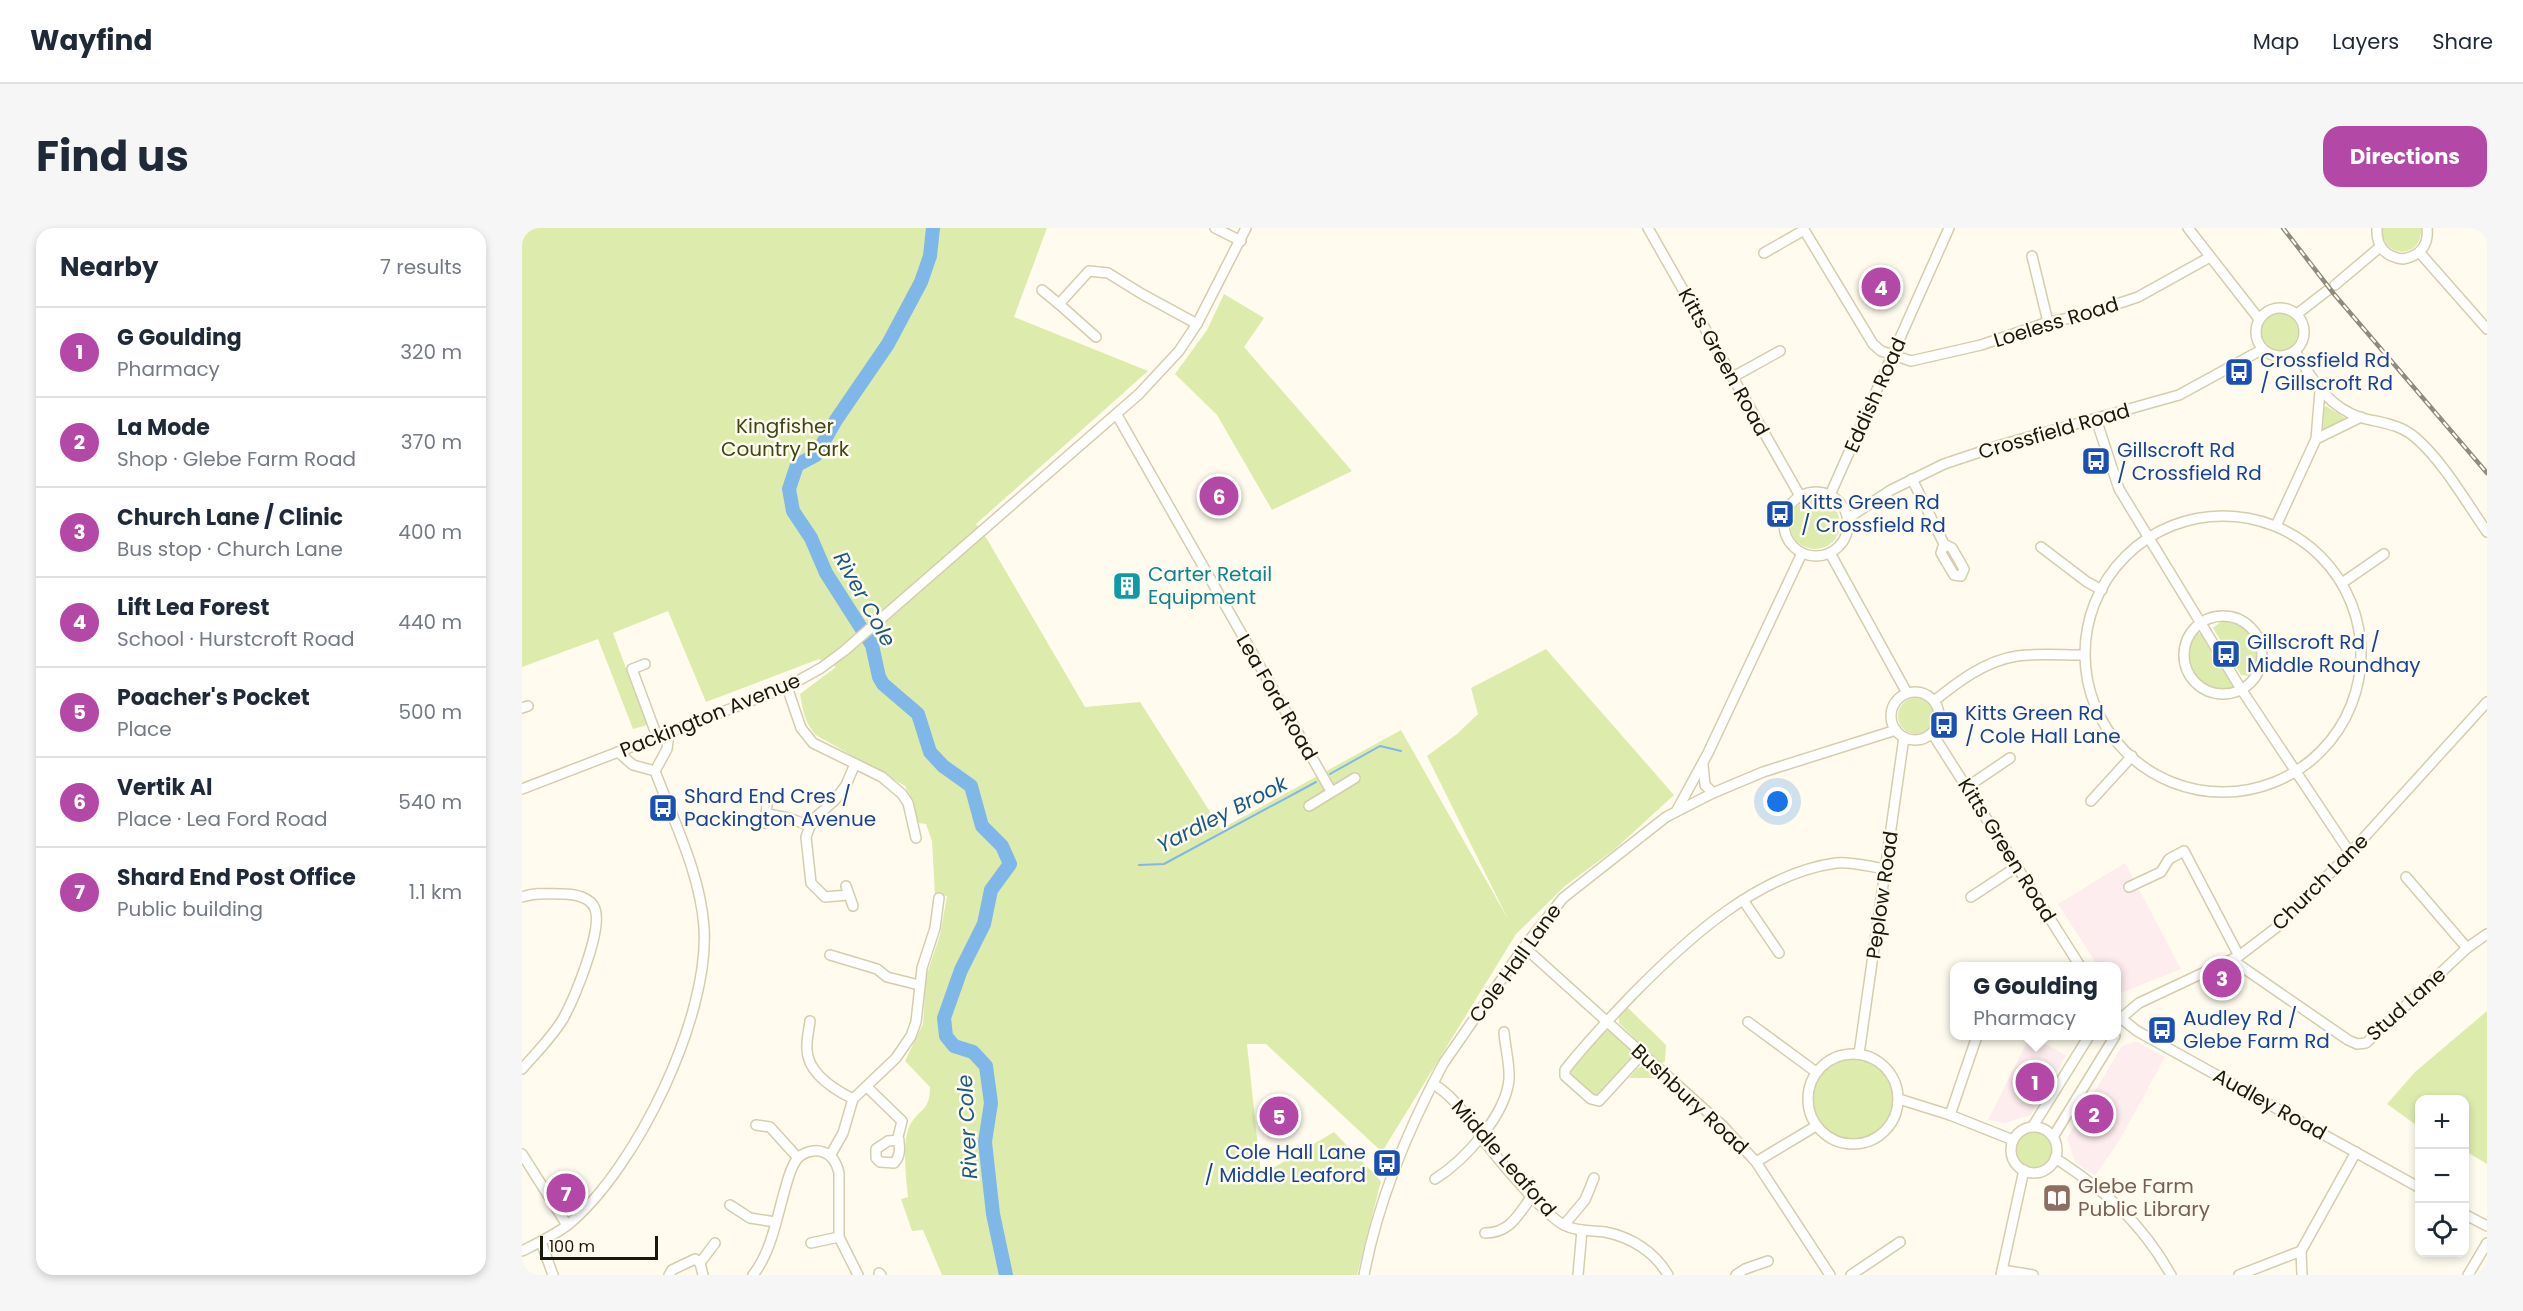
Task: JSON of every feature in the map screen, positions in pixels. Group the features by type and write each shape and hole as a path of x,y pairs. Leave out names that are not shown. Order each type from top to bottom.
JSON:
{"street":[{"path":"1215,228 1241,241"},
{"path":"1117,415 1179,351 1197,324 1246,228"},
{"name":"Kitts Green Road","path":"1648,228 1800,496"},
{"name":"Eddish Road","path":"1830,495 1949,228"},
{"path":"2188,228 2259,319"},
{"path":"2377,228 2380,247 2394,258 2403,259 2420,253 2426,245 2427,228"},
{"path":"1764,253 1803,229 1873,344 1881,351 1893,356"},
{"path":"2297,314 2380,247"},
{"path":"2420,253 2487,329"},
{"path":"2032,256 2048,322"},
{"name":"Loeless Road","path":"1893,356 1911,361 1981,345 2048,322 2081,315 2138,297 2210,256"},
{"path":"1059,304 1089,271 1099,270 1197,324"},
{"path":"1042,290 1096,337"},
{"path":"2274,308 2290,310 2297,314 2303,323 2302,343 2295,351 2279,356 2263,350 2256,334 2259,319 2274,308"},
{"name":"Crossfield Road","path":"1848,518 1912,479 1944,464 1994,447 2179,395 2263,350"},
{"path":"1733,377 1780,351"},
{"path":"2295,351 2320,392 2342,408 2361,417 2399,426 2417,439 2456,487 2487,532"},
{"path":"2276,526 2316,440 2320,392"},
{"name":"Packington Avenue","path":"522,789 788,687 821,668 844,651 1117,415"},
{"name":"Lea Ford Road","path":"1117,415 1331,791"},
{"path":"2316,440 2361,417"},
{"path":"2096,419 2120,489 2241,689 2350,853"},
{"path":"1912,479 1944,544"},
{"path":"1806,492 1818,492 1830,495 1841,504 1848,518 1848,530 1844,540 1830,553 1813,555 1802,553 1789,540 1784,526 1790,507 1800,496 1806,492"},
{"path":"2212,516 2244,519 2276,526 2295,537 2324,560 2342,583 2357,620 2361,638 2360,673 2349,710 2331,740 2319,754 2297,771 2253,790 2206,792 2169,782 2149,771 2113,738 2090,697 2084,655 2091,611 2113,570 2130,550 2178,525 2212,516"},
{"path":"2041,548 2087,582 2102,590"},
{"path":"1677,810 1703,763 1802,553"},
{"path":"1830,553 1907,693"},
{"path":"2342,583 2384,554"},
{"path":"2228,614 2247,622 2256,632 2263,652 2256,675 2241,689 2230,693 2206,691 2188,674 2183,653 2184,644 2191,633 2202,623 2216,616 2228,614"},
{"path":"1934,701 1965,676 2017,656 2084,655"},
{"path":"645,664 632,669 657,739"},
{"path":"788,687 801,728 813,743 882,777 902,794 908,802 916,838"},
{"path":"1921,692 1934,701 1940,717 1932,733 1919,740 1900,734 1892,722 1892,711 1896,702 1907,693 1921,692"},
{"name":"Church Lane","path":"2121,1017 2139,1003 2236,958 2277,927 2350,853 2487,702"},
{"name":"Kitts Green Road","path":"1932,733 2078,962"},
{"path":"522,1251 567,1225 612,1177 651,1113 688,1026 701,976 704,929 698,889 655,771 667,749 669,734"},
{"name":"Cole Hall Lane","path":"1364,1275 1372,1234 1391,1175 1432,1084 1443,1064 1524,947 1563,898 1677,810 1763,772 1900,734"},
{"name":"Peplow Road","path":"1859,1054 1886,869 1900,734"},
{"path":"618,752 633,765 655,771"},
{"path":"2091,801 2132,756"},
{"path":"1966,787 2010,758"},
{"path":"1703,763 1705,784 1713,794"},
{"path":"853,906 847,891 825,897 811,884 806,837 817,816 835,800 846,785 855,764"},
{"path":"1309,806 1355,778"},
{"path":"766,814 789,818 810,826"},
{"path":"2129,887 2161,872 2169,859 2184,851 2236,958"},
{"path":"1643,1053 1603,1098 1596,1101 1567,1078 1564,1072 1606,1022 1680,947 1743,900 1810,868 1839,862 1886,869"},
{"path":"1971,897 2018,866"},
{"path":"2406,877 2467,948"},
{"path":"522,897 529,894 572,894 587,899 595,909 595,922 587,966 563,1019 546,1043 522,1069"},
{"path":"830,1156 843,1133 854,1099 896,1058 911,1036 916,1022 922,968 935,928 939,898"},
{"path":"1743,900 1779,952"},
{"name":"Stud Lane","path":"2236,958 2348,1040 2357,1044 2366,1043 2467,948 2487,934"},
{"name":"Bushbury Road","path":"1524,947 1723,1126 1756,1162 1830,1275"},
{"path":"830,955 877,969 887,977 919,985"},
{"name":"Audley Road","path":"2121,1019 2415,1185"},
{"path":"810,1021 807,1051 812,1065 829,1084 854,1099"},
{"path":"1748,1022 1816,1072"},
{"path":"1435,1179 1449,1170 1499,1112 1506,1095 1509,1077 1500,1047 1504,1032"},
{"path":"1950,1115 1975,1040"},
{"path":"2033,1126 2086,1040"},
{"name":"Church Lane","path":"2053,1137 2112,1040"},
{"path":"1859,1054 1871,1057 1882,1064 1891,1074 1897,1086 1899,1099 1897,1113 1883,1134 1872,1141 1847,1144 1835,1141 1816,1126 1808,1105 1810,1082 1816,1072 1835,1057 1859,1054"},
{"name":"Middle Leaford","path":"1432,1084 1447,1093 1480,1136 1532,1196 1564,1225 1627,1238 1655,1257 1668,1275"},
{"path":"867,1087 902,1121 899,1140"},
{"path":"1899,1099 1950,1115 2013,1140"},
{"path":"756,1125 770,1127 798,1158"},
{"path":"1756,1162 1816,1126"},
{"path":"2033,1126 2045,1129 2053,1137 2057,1146 2055,1158 2044,1170 2036,1172 2024,1170 2015,1163 2011,1153 2013,1140 2023,1129 2033,1126"},
{"path":"753,1275 765,1255 787,1181 798,1158 807,1152 816,1151 830,1156 837,1164 839,1237 858,1275"},
{"path":"2302,1275 2301,1251 2356,1152"},
{"path":"522,1154 567,1225"},
{"path":"2055,1158 2093,1182 2117,1204 2153,1246 2171,1275"},
{"path":"2024,1170 2001,1272 2033,1275"},
{"path":"1564,1225 1585,1200 1593,1178"},
{"path":"1485,1233 1499,1233 1516,1219 1532,1196"},
{"path":"730,1205 750,1218 775,1222"},
{"path":"2469,1217 2487,1226"},
{"path":"1578,1275 1582,1230"},
{"path":"810,1243 839,1237"},
{"path":"541,1242 553,1275"},
{"path":"1851,1275 1900,1242"},
{"path":"700,1263 715,1243"},
{"path":"2468,1275 2487,1243"},
{"path":"2239,1275 2301,1251"},
{"path":"669,1275 672,1270 694,1259 700,1263 703,1275"},
{"path":"1736,1275 1745,1269 1768,1261"}],"shaded area":[{"path":"2125,863 2181,969 2121,993 2121,962 2095,962 2058,904"},
{"path":"2028,1040 2038,1040 2066,1055 2031,1115 2005,1123 1988,1120"},
{"path":"2136,1041 2165,1057 2120,1139 2095,1176 2075,1162 2067,1138 2122,1046"}],"green space":[{"name":"Kingfisher Country Park","path":"522,228 1047,228 1014,317 1148,371 976,524 1085,707 1140,702 1221,829 1401,730 1508,919 1427,756 1457,734 1478,714 1471,688 1546,649 1674,795 1615,849 1565,886 1516,934 1382,1152 1266,1044 1247,1044 1261,1175 1334,1132 1381,1181 1357,1275 942,1275 923,1230 912,1231 901,1199 908,1197 905,1161 907,1134 912,1121 928,1102 930,1087 905,1061 923,1024 926,977 940,935 947,896 935,896 932,841 926,824 918,823 905,786 816,735 806,721 800,694 836,667 819,659 706,702 668,611 613,633 647,725 633,729 598,639 522,667"},
{"path":"2382,228 2421,228 2416,246 2402,252 2388,246"},
{"path":"1224,294 1264,318 1244,347 1352,471 1272,510 1217,415 1175,374 1207,330"},
{"path":"2279,313 2286,314 2292,319 2297,325 2297,339 2292,345 2286,350 2279,351 2272,350 2266,345 2261,339 2260,332 2261,325 2266,319 2272,314"},
{"path":"2326,406 2345,418 2323,430 2324,408"},
{"path":"1815,499 1833,506 1840,524 1833,542 1815,549 1797,542 1790,524 1797,506"},
{"path":"2223,620 2242,626 2254,637 2257,663 2254,673 2249,676 2241,675 2213,628"},
{"path":"2198,633 2204,635 2234,681 2233,687 2222,691 2211,689 2192,673 2186,662 2185,651 2189,641"},
{"path":"1916,698 1929,703 1934,716 1929,729 1916,734 1903,729 1898,716 1903,703"},
{"path":"1626,1006 1666,1045 1665,1061 1661,1064 1619,1023 1619,1016"},
{"path":"2487,1011 2487,1164 2469,1153 2469,1095 2415,1095 2415,1124 2387,1104 2415,1072"},
{"path":"1608,1030 1633,1050 1633,1056 1599,1095 1594,1096 1572,1077 1570,1069 1599,1036"},
{"path":"1853,1058 1869,1061 1882,1070 1891,1083 1894,1099 1891,1115 1882,1128 1869,1137 1853,1140 1837,1137 1824,1128 1815,1115 1812,1099 1815,1083 1824,1070 1837,1061"},
{"path":"1648,1064 1659,1073 1655,1078 1629,1078 1638,1068"},
{"path":"2033,1131 2046,1137 2052,1150 2046,1163 2033,1169 2020,1163 2014,1150 2020,1137"}],"waterway":[{"name":"River Cole","path":"933,228 930,256 921,282 888,344 836,420 816,455 797,465 789,489 793,511 811,538 826,573 872,645 879,677 883,684 918,714 930,752 943,766 971,786 982,826 1002,846 1010,864 991,890 984,924 961,970 944,1018 946,1036 954,1046 973,1052 986,1066 991,1103 985,1142 993,1214 1006,1275"},
{"name":"Yardley Brook","path":"1330,774 1380,746 1401,751"},
{"name":"Yardley Brook","path":"1139,865 1164,864 1316,782"}],"railway":[{"path":"2283,228 2334,294 2487,473"}],"place":[{"name":"Lift Lea Forest","path":"1881,287"},
{"name":"Crossfield Rd / Gillscroft Rd","path":"2239,372"},
{"name":"Gillscroft Rd / Crossfield Rd","path":"2096,461"},
{"name":"Vertik Al","path":"1219,496"},
{"name":"Kitts Green Rd / Crossfield Rd","path":"1780,514"},
{"name":"Carter Retail Equipment","path":"1127,586"},
{"name":"Gillscroft Rd / Middle Roundhay","path":"2226,654"},
{"name":"Kitts Green Rd / Cole Hall Lane","path":"1944,725"},
{"name":"Shard End Cres / Packington Avenue","path":"663,808"},
{"name":"Church Lane / Clinic","path":"2222,978"},
{"name":"Audley Rd / Glebe Farm Rd","path":"2162,1030"},
{"name":"G Goulding","path":"2035,1082"},
{"name":"La Mode","path":"2094,1114"},
{"name":"Poacher's Pocket","path":"1279,1116"},
{"name":"Cole Hall Lane / Middle Leaford","path":"1387,1163"},
{"name":"Shard End Post Office","path":"566,1193"},
{"name":"Glebe Farm Public Library","path":"2057,1198"}]}
